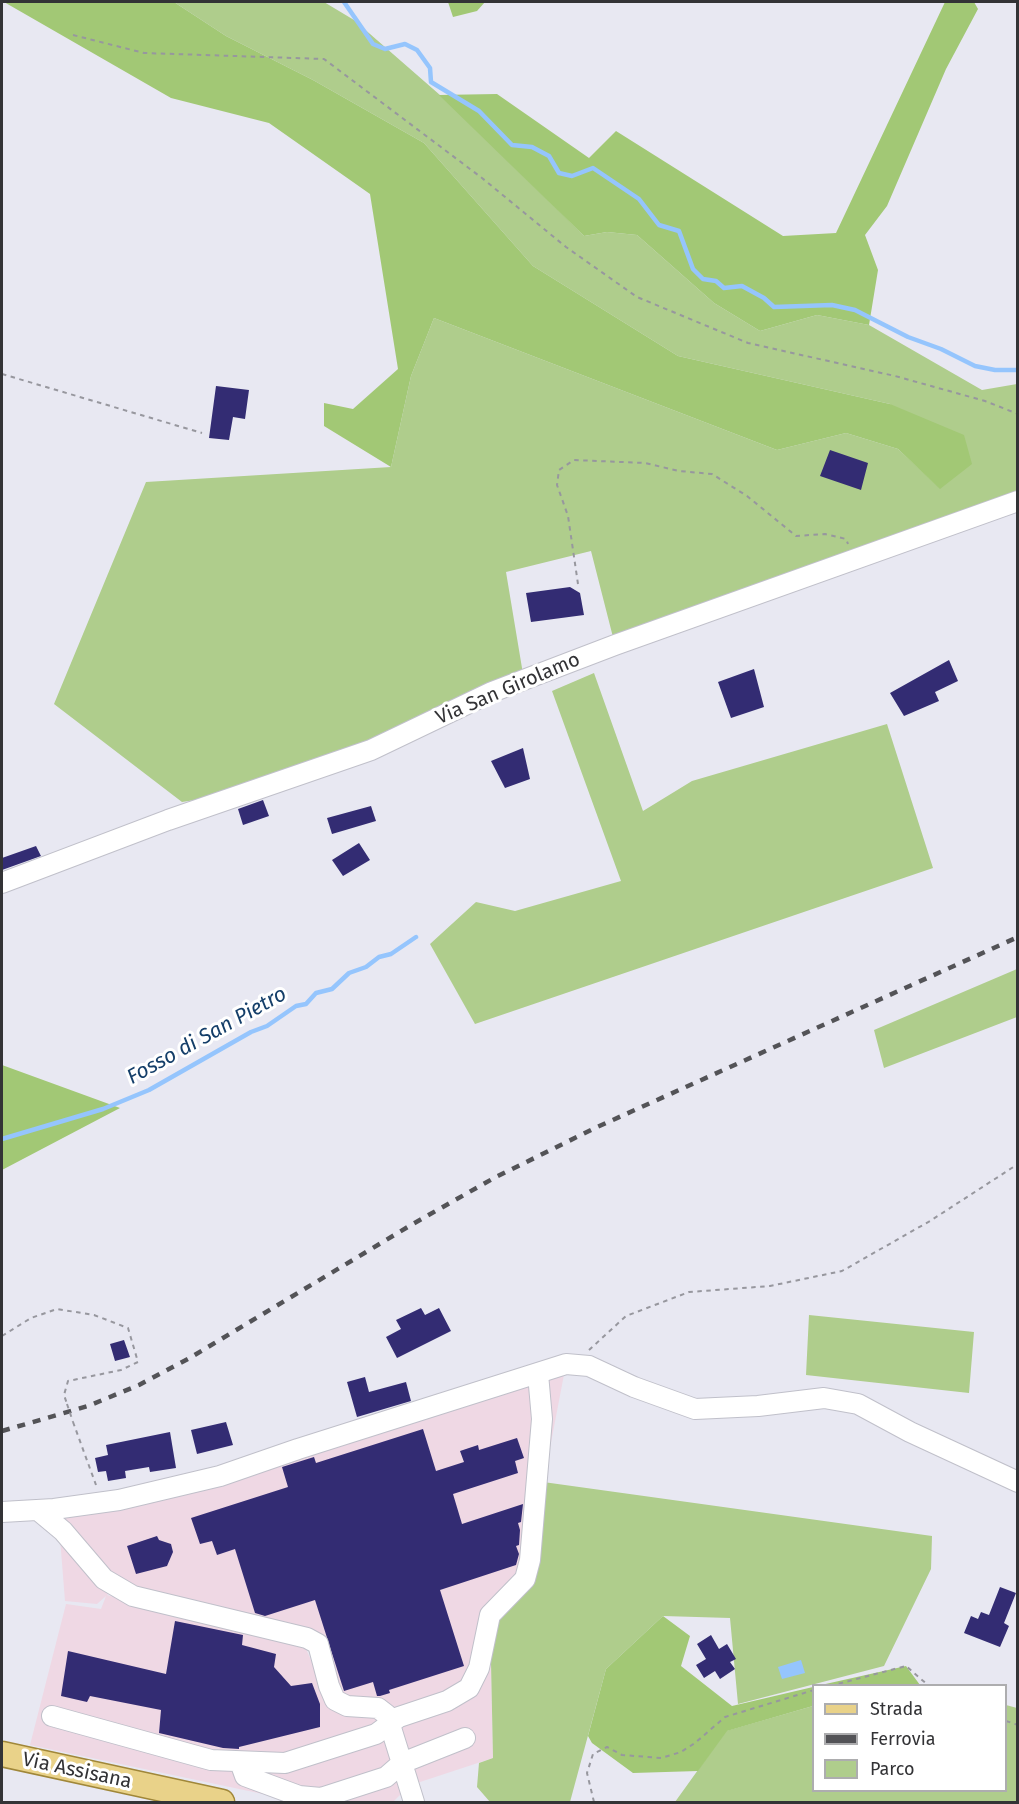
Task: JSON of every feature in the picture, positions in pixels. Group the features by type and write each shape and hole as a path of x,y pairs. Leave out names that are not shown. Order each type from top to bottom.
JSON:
{"main road":[{"name":"Via Assisana","path":"2,1754 222,1803"}],"street":[{"name":"Via San Girolamo","path":"2,884 168,820 370,750 492,692 1017,501"},
{"path":"2,1512 39,1511 102,1502 220,1476 566,1364 589,1366 634,1387 695,1409 758,1406 824,1398 858,1404 931,1442 1017,1482"},
{"path":"52,1716 211,1760 285,1763 376,1734 399,1717 447,1701 469,1688 479,1668 490,1615 525,1580 530,1560 542,1419 537,1374"},
{"path":"39,1511 63,1531 104,1579 132,1596 297,1635 318,1644 335,1700 347,1706 378,1708 387,1715 414,1799"},
{"path":"240,1762 245,1776 299,1796 321,1798 386,1777 402,1763 465,1738"}],"path":[{"path":"73,35 144,53 324,59 482,178 566,247 637,297 748,343 895,376 985,401 1017,414"},
{"path":"2,374 202,433"},
{"path":"578,584 568,516 556,485 559,470 574,460 645,463 679,471 712,474 747,496 796,536 825,534 846,539 855,559"},
{"path":"566,1364 589,1350 626,1316 689,1292 770,1286 842,1270 930,1221 1017,1164"},
{"path":"2,1336 31,1318 57,1309 94,1315 128,1328 138,1362 121,1370 68,1381 64,1395 102,1502"},
{"path":"838,1684 906,1666 927,1684"},
{"path":"594,1803 587,1773 593,1754 607,1747 622,1755 661,1758 681,1752 725,1717 812,1690"}],"shaded area":[{"path":"566,1364 525,1579 490,1615 493,1758 414,1784 395,1711 338,1695 322,1640 120,1583 107,1595 287,1640 306,1649 333,1709 379,1717 401,1794 393,1802 301,1802 30,1745 66,1604 101,1609 106,1596 97,1604 65,1601 60,1538 65,1515"}],"green space":[{"path":"4,2 174,2 226,36 313,80 424,143 533,266 678,356 890,404 964,435 972,464 940,489 898,449 846,433 777,450 434,318 411,376 391,467 324,426 324,403 353,409 398,369 370,194 269,123 171,98"},
{"path":"174,2 324,2 354,20 456,109 584,236 607,232 637,235 714,303 760,331 817,315 869,325 982,390 1017,384 1017,501 615,645 591,551 506,572 524,680 246,792 182,802 54,704 146,482 391,467 411,376 434,318 777,450 846,433 898,449 940,488 890,404 678,356 533,266 424,143 313,80 226,36"},
{"path":"448,2 485,2 477,11 453,17"},
{"path":"945,2 974,2 978,9 946,69 887,206 865,235 878,270 869,325 817,315 760,331 714,303 637,235 607,232 584,236 439,95 497,94 589,158 616,131 783,236 836,233"},
{"path":"594,673 643,811 692,781 887,724 933,868 475,1024 430,944 476,902 515,911 621,881 552,691"},
{"path":"1017,969 1017,1017 884,1068 874,1030"},
{"path":"2,1065 120,1108 2,1170"},
{"path":"809,1315 974,1332 969,1393 806,1375"},
{"path":"536,1481 932,1536 931,1569 884,1666 738,1704 730,1618 663,1616 606,1669 570,1802 490,1802 477,1787 479,1763 493,1758 490,1615 525,1579"},
{"path":"663,1616 690,1636 681,1666 732,1706 812,1687 812,1706 727,1731 698,1771 633,1773 592,1743 588,1736 606,1669"},
{"path":"906,1666 919,1684 825,1684"},
{"path":"1007,1705 1017,1708 1017,1802 675,1802 726,1731 812,1706 812,1792 1007,1792"}],"water":[{"path":"801,1660 805,1673 782,1679 778,1667"}],"building":[{"path":"216,386 249,390 245,419 233,417 229,440 209,438"},
{"path":"830,450 868,463 861,490 820,476"},
{"path":"570,587 580,593 584,615 531,622 526,593"},
{"path":"949,660 958,681 935,692 939,701 904,716 890,693"},
{"path":"754,669 764,707 731,718 718,682"},
{"path":"523,748 530,779 505,788 491,761"},
{"path":"263,800 269,816 243,825 238,809"},
{"path":"371,806 376,821 332,834 327,818"},
{"path":"359,843 370,860 343,876 332,860"},
{"path":"36,846 41,856 2,870 2,858"},
{"path":"421,1308 425,1315 439,1308 451,1331 397,1358 386,1337 401,1329 396,1320"},
{"path":"124,1340 130,1357 115,1361 110,1344"},
{"path":"365,1377 369,1392 406,1382 411,1401 357,1417 347,1382"},
{"path":"226,1422 233,1445 197,1454 191,1430"},
{"path":"423,1429 436,1471 464,1462 460,1451 478,1445 479,1450 517,1438 524,1458 515,1461 518,1473 453,1494 462,1524 523,1504 521,1522 518,1523 519,1545 516,1546 519,1554 516,1565 440,1590 464,1666 389,1690 390,1693 380,1696 377,1696 373,1682 344,1691 315,1600 265,1616 255,1613 235,1549 217,1555 212,1541 200,1544 191,1518 288,1487 282,1467 314,1457 316,1463"},
{"path":"170,1432 176,1468 150,1472 149,1467 125,1471 126,1478 108,1481 106,1471 98,1472 95,1458 108,1455 106,1445"},
{"path":"157,1536 159,1540 171,1544 173,1552 167,1566 136,1574 127,1546"},
{"path":"1000,1587 1016,1593 1004,1623 1009,1626 1000,1647 964,1633 971,1616 978,1619 981,1612 989,1615"},
{"path":"175,1621 243,1635 242,1645 276,1654 274,1667 291,1686 312,1683 320,1704 320,1727 239,1747 239,1749 223,1748 159,1733 161,1710 90,1696 87,1702 61,1696 68,1651 166,1674"},
{"path":"711,1635 719,1649 727,1644 736,1659 730,1662 735,1669 720,1679 715,1671 704,1678 696,1665 706,1659 697,1644"}],"waterway":[{"path":"344,2 373,44 385,49 405,44 417,50 430,68 431,82 479,111 512,145 532,147 549,156 559,173 572,176 593,168 639,199 659,225 679,231 693,269 703,279 716,281 724,288 742,286 764,298 774,307 832,305 855,310 908,337 941,349 975,366 995,370 1018,370"},
{"name":"Fosso di San Pietro","path":"2,1139 103,1109 149,1090 251,1032 267,1026 296,1006 306,1004 316,993 332,989 349,973 366,967 379,957 391,954 416,937"}],"railway":[{"path":"2,1431 88,1406 139,1385 188,1359 411,1225 494,1178 595,1128 1018,937"}]}
